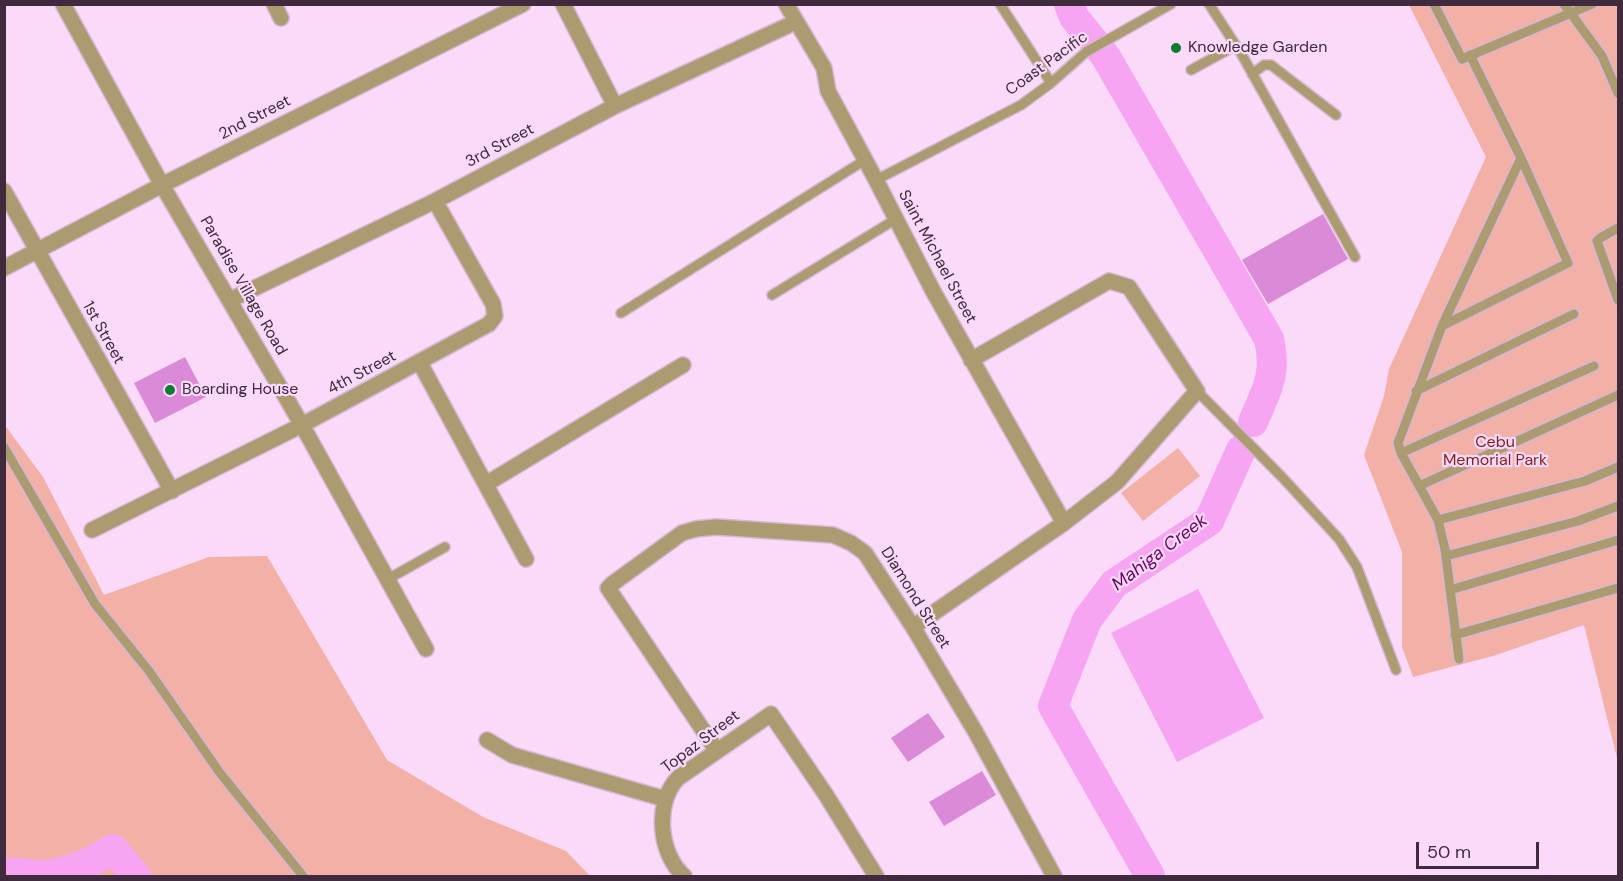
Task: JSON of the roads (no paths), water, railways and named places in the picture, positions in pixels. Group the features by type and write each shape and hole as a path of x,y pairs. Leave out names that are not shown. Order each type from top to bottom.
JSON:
{"street":[{"name":"Paradise Village Road","path":"63,4 162,185 302,425 426,649"},
{"name":"2nd Street","path":"4,268 162,185 523,4"},
{"path":"563,4 615,106"},
{"name":"Saint Michael Street","path":"786,4 824,69 828,91 971,360 1064,524"},
{"name":"3rd Street","path":"230,300 435,201 615,106 787,26"},
{"name":"1st Street","path":"4,191 172,491"},
{"name":"4th Street","path":"92,530 302,425 489,324 495,316 493,304 435,201"},
{"path":"913,627 1064,524 1117,482 1197,391 1129,288 1109,281 971,360"},
{"path":"420,363 526,559"},
{"path":"486,484 683,365"},
{"name":"Diamond Street","path":"717,752 609,588 682,533 696,529 716,526 833,535 851,543 865,553 913,627 975,731 1054,876"},
{"name":"Topaz Street","path":"684,876 675,868 665,849 664,799 670,787 678,778 771,714 826,795 876,876"},
{"path":"487,740 512,754 664,799"}],"lane":[{"path":"1000,4 1051,83"},
{"name":"Coast Pacific","path":"876,180 1021,105 1051,83 1086,52 1171,4"},
{"path":"1209,4 1252,74 1355,257"},
{"path":"1434,4 1462,59 1592,4"},
{"path":"1564,4 1602,56 1618,93"},
{"path":"1191,70 1235,46"},
{"path":"1442,326 1568,263 1521,158 1470,55"},
{"path":"1252,74 1264,65 1272,65 1336,115"},
{"path":"1459,659 1446,556 1438,520 1401,453 1398,443 1442,326 1521,158"},
{"path":"621,313 865,160"},
{"path":"772,295 896,219"},
{"path":"1618,228 1597,241 1618,300"},
{"path":"1416,392 1574,314"},
{"path":"1401,453 1594,366"},
{"path":"1197,391 1339,539 1357,567 1396,670"},
{"path":"1419,486 1618,395"},
{"path":"4,447 94,604 149,672 220,773 303,876"},
{"path":"1438,520 1585,481 1618,467"},
{"path":"1446,556 1578,521 1618,506"},
{"path":"1450,590 1618,540"},
{"path":"388,579 444,547"},
{"path":"1455,635 1618,588"}],"waterway":[{"name":"Mahiga Creek","path":"1069,4 1074,17 1106,57 1269,339 1271,372 1253,422"},
{"name":"Mahiga Creek","path":"1150,876 1053,706 1087,620 1114,584 1209,521 1241,450"},
{"path":"4,873 38,875 58,873 96,859 113,849 136,876"}],"place":[{"name":"Knowledge Garden","path":"1176,48"},
{"name":"Boarding House","path":"170,390"}],"park label":[{"name":"Cebu Memorial Park","path":"1495,452"}]}
